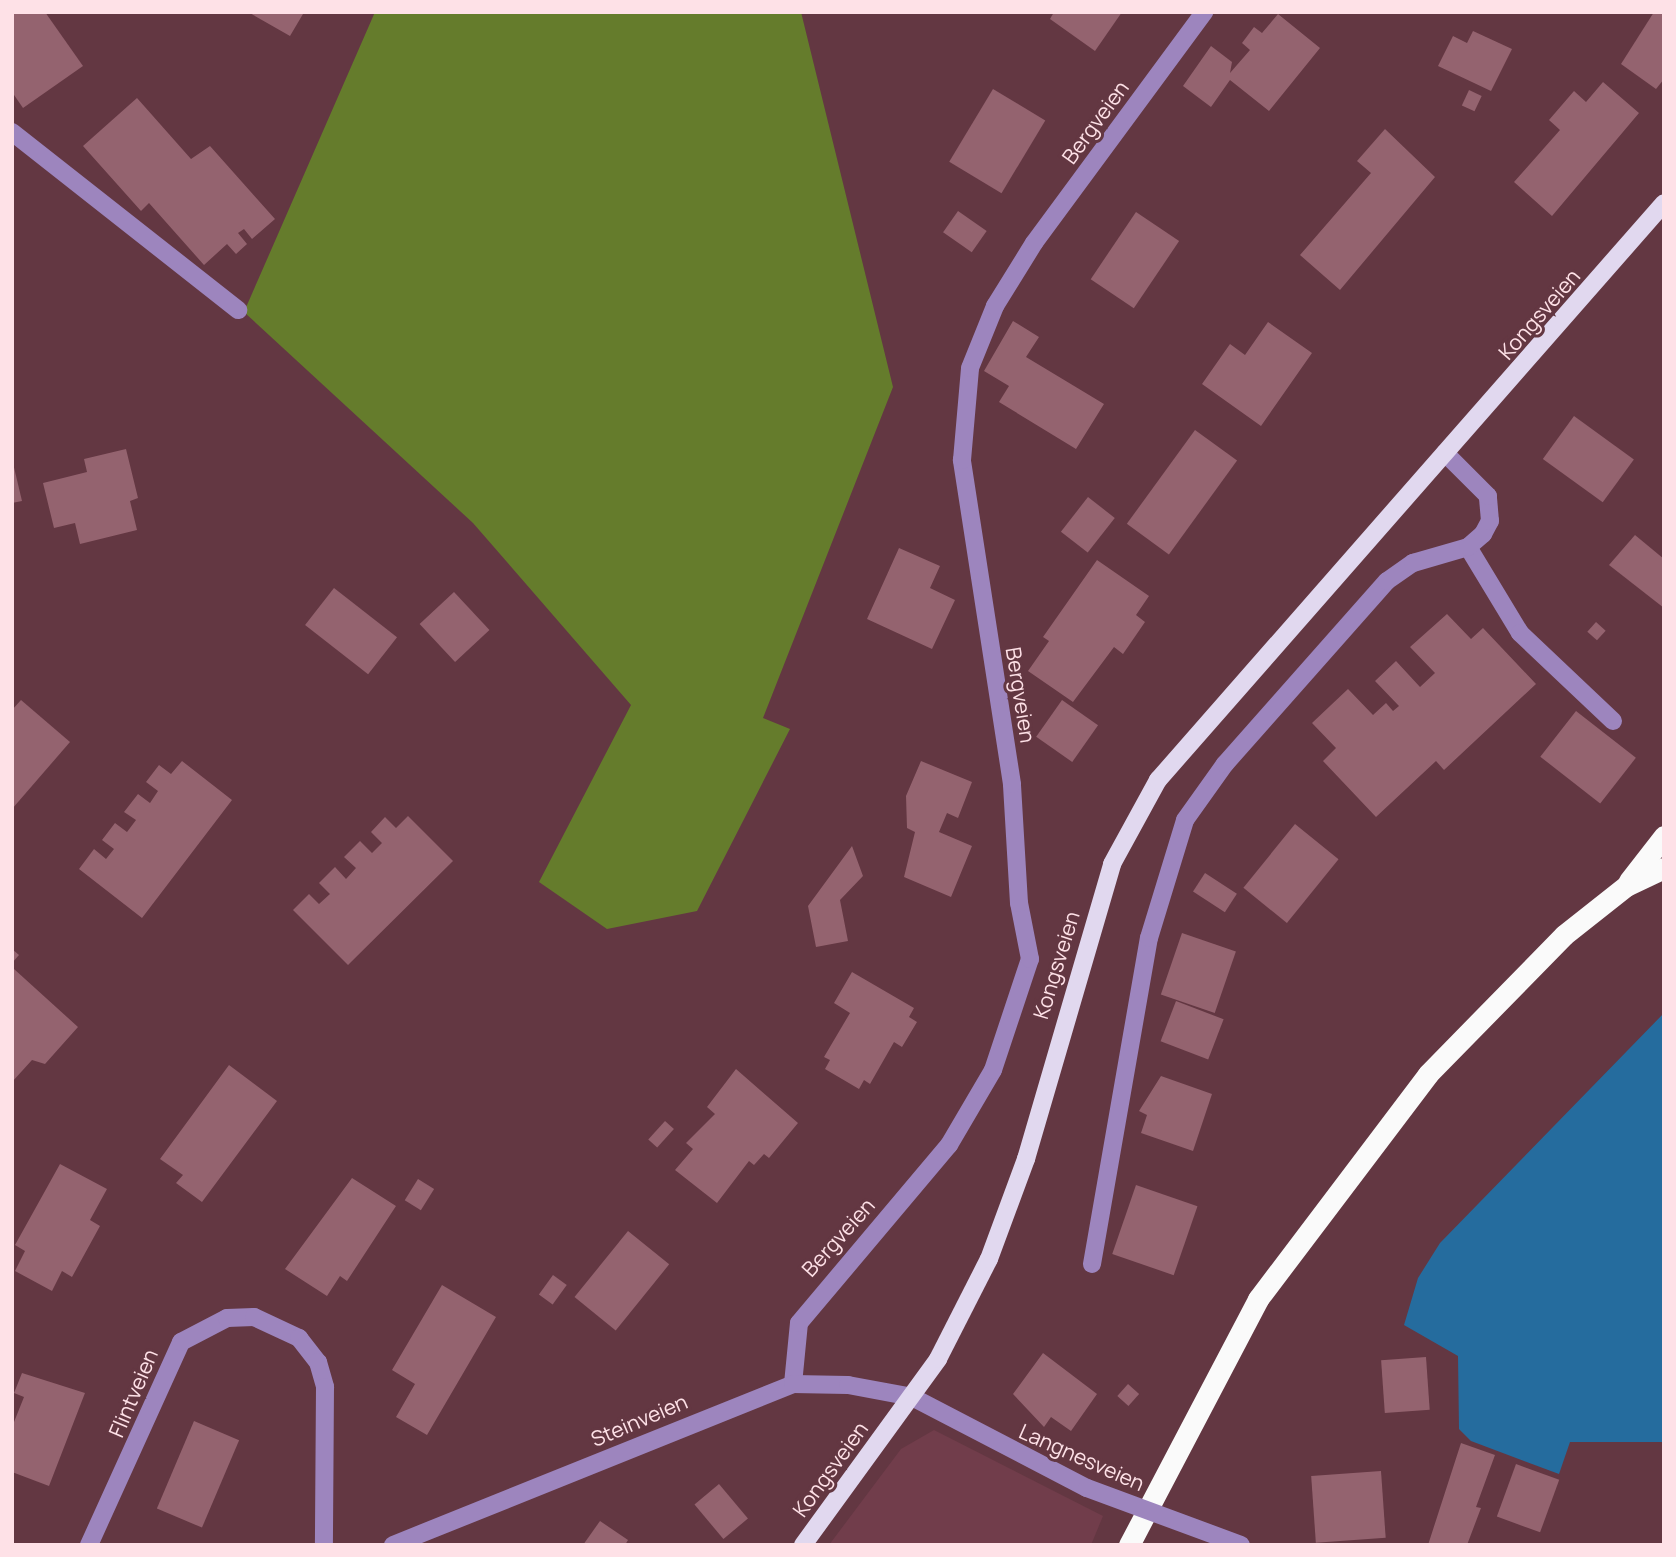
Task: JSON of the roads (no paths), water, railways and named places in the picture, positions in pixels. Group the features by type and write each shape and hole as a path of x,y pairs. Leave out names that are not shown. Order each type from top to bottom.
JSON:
{"highway":[{"path":"1129,1545 1258,1300 1428,1074 1501,996 1626,886 1664,836"},
{"path":"1626,886 1664,868"}],"main road":[{"name":"Kongsveien","path":"803,1545 912,1397 962,1318 999,1235 1097,909 1135,818 1196,735 1664,203"}],"street":[{"name":"Bergveien","path":"793,1384 799,1323 949,1146 993,1070 1030,959 1012,784 962,460 970,368 995,306 1034,243 1204,12"},
{"path":"12,132 238,310"},
{"path":"1092,1265 1149,938 1185,820 1225,764 1387,581 1413,563 1468,547 1483,534 1491,508 1476,481 1446,453"},
{"path":"1468,547 1520,633 1613,721"},
{"name":"Flintveien","path":"89,1545 181,1342 227,1318 254,1317 299,1338 318,1362 325,1387 324,1545"},
{"name":"Steinveien","path":"393,1545 793,1384 848,1385 912,1397"},
{"name":"Langnesveien","path":"912,1397 1087,1488 1241,1545"}],"water":[{"path":"1664,1013 1664,1442 1570,1442 1559,1474 1471,1441 1459,1429 1458,1356 1404,1325 1418,1278 1440,1243"}]}
